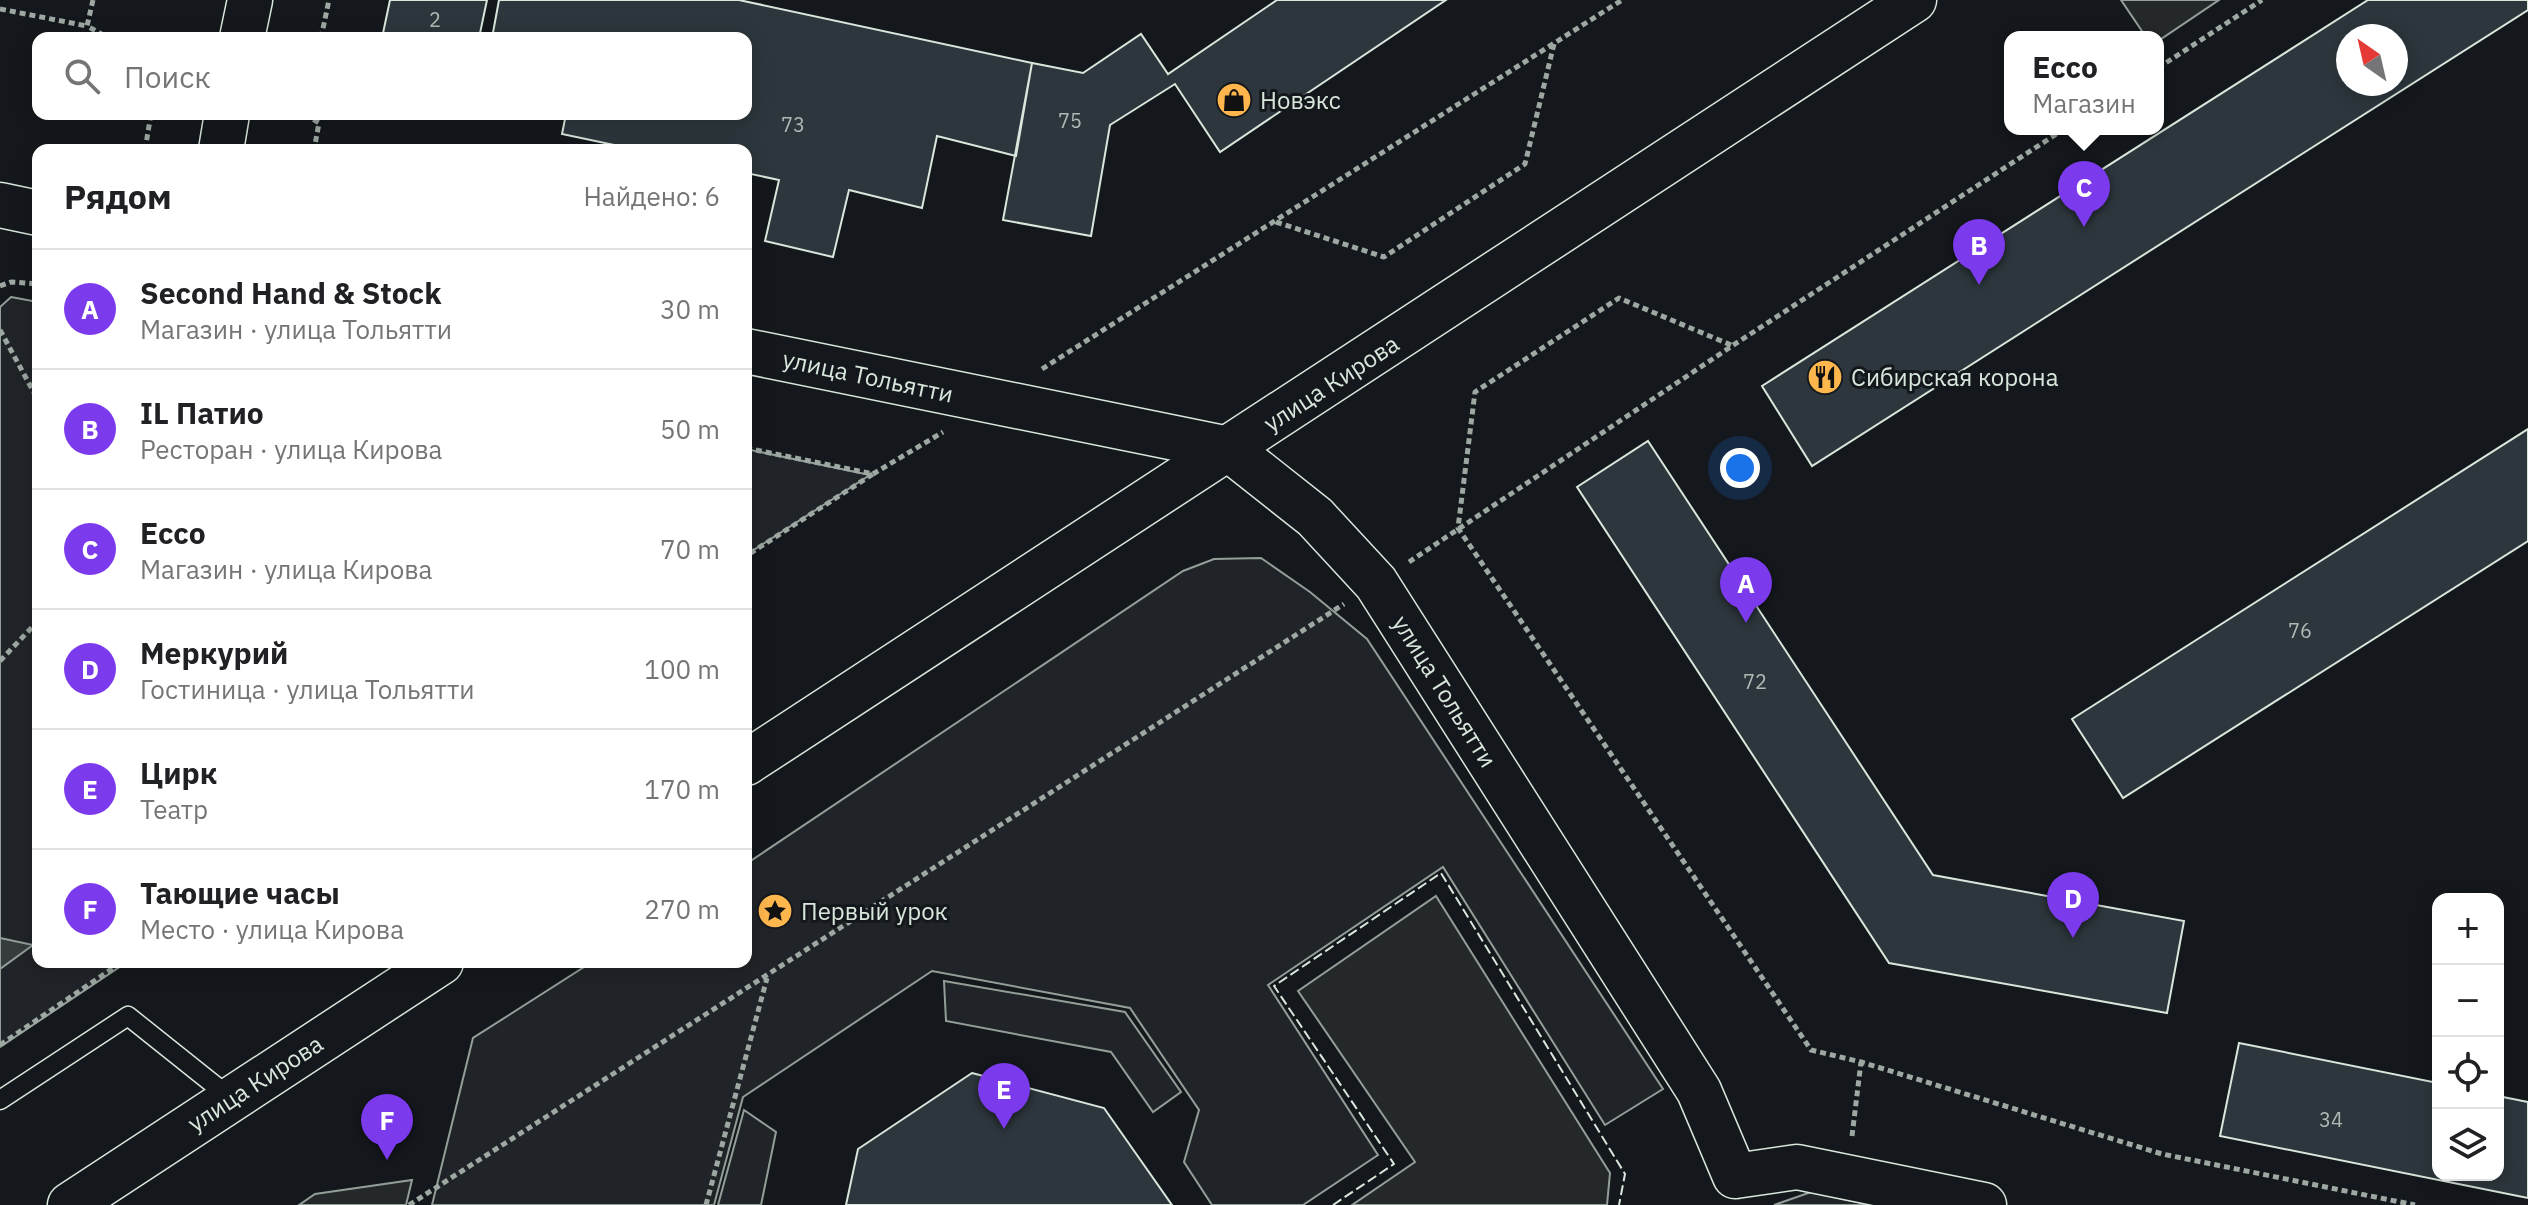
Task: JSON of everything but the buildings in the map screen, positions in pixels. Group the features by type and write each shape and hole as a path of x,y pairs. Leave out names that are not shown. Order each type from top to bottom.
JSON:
{"main road":[{"path":"243,32 250,0"},
{"name":"улица Кирова","path":"752,759 1914,0"},
{"path":"222,144 226,120"},
{"path":"0,205 32,212"},
{"name":"улица Тольятти","path":"752,352 1229,449 1315,517 1376,583 1699,1091 1732,1191 1797,1167 1984,1205"},
{"name":"улица Кирова","path":"70,1205 432,968"}],"lane":[{"path":"0,1100 128,1016 232,1099"}],"path":[{"path":"87,26 93,0"},
{"path":"322,32 329,0"},
{"path":"752,552 1622,0"},
{"path":"2164,64 2262,0"},
{"path":"0,9 87,26 98,32"},
{"path":"1275,222 1384,257 1525,164 1554,43"},
{"path":"146,144 150,120"},
{"path":"314,120 319,123 315,144"},
{"path":"409,1205 768,977 1376,583 2055,135"},
{"path":"0,286 11,282 32,284"},
{"path":"1732,346 1619,298 1475,392 1458,528 1811,1050 1861,1062 2162,1154 2415,1205"},
{"path":"0,330 32,389"},
{"path":"752,449 873,474"},
{"path":"0,661 32,627"},
{"path":"0,1045 113,968"},
{"path":"706,1205 768,977"},
{"path":"1847,1177 1861,1062"}],"shaded area":[{"path":"2121,0 2219,0 2164,37 2164,31 2142,31"},
{"path":"11,297 32,301 32,968 118,968 0,1047 0,307"},
{"path":"752,450 870,475 752,551"},
{"path":"1261,558 1310,592 1367,639 1663,1089 1605,1125 1443,867 1268,985 1378,1155 1303,1205 1212,1205 1184,1162 1199,1110 1130,1008 932,971 743,1097 714,1205 432,1205 473,1038 583,968 752,968 752,860 1183,571 1214,559"},
{"path":"1436,896 1610,1173 1607,1205 1352,1205 1415,1162 1298,991"},
{"path":"0,938 32,945 32,946 0,969"},
{"path":"944,981 1125,1012 1181,1092 1153,1112 1111,1052 946,1021"},
{"path":"744,1110 776,1132 761,1205 718,1205"},
{"path":"412,1180 406,1205 299,1205 315,1194"},
{"path":"1811,1192 1871,1205 1774,1205"}],"fence":[{"path":"1333,1205 1394,1164 1274,986 1441,873 1625,1174 1619,1205"}],"place":[{"name":"Новэкс","path":"1234,100"},
{"name":"Ecco","path":"2084,227"},
{"name":"IL Патио","path":"1979,285"},
{"name":"Сибирская корона","path":"1825,377"},
{"name":"Second Hand & Stock","path":"1746,623"},
{"name":"Первый урок","path":"775,911"},
{"name":"Меркурий","path":"2073,938"},
{"name":"Цирк","path":"1004,1129"},
{"name":"Тающие часы","path":"387,1160"}]}
